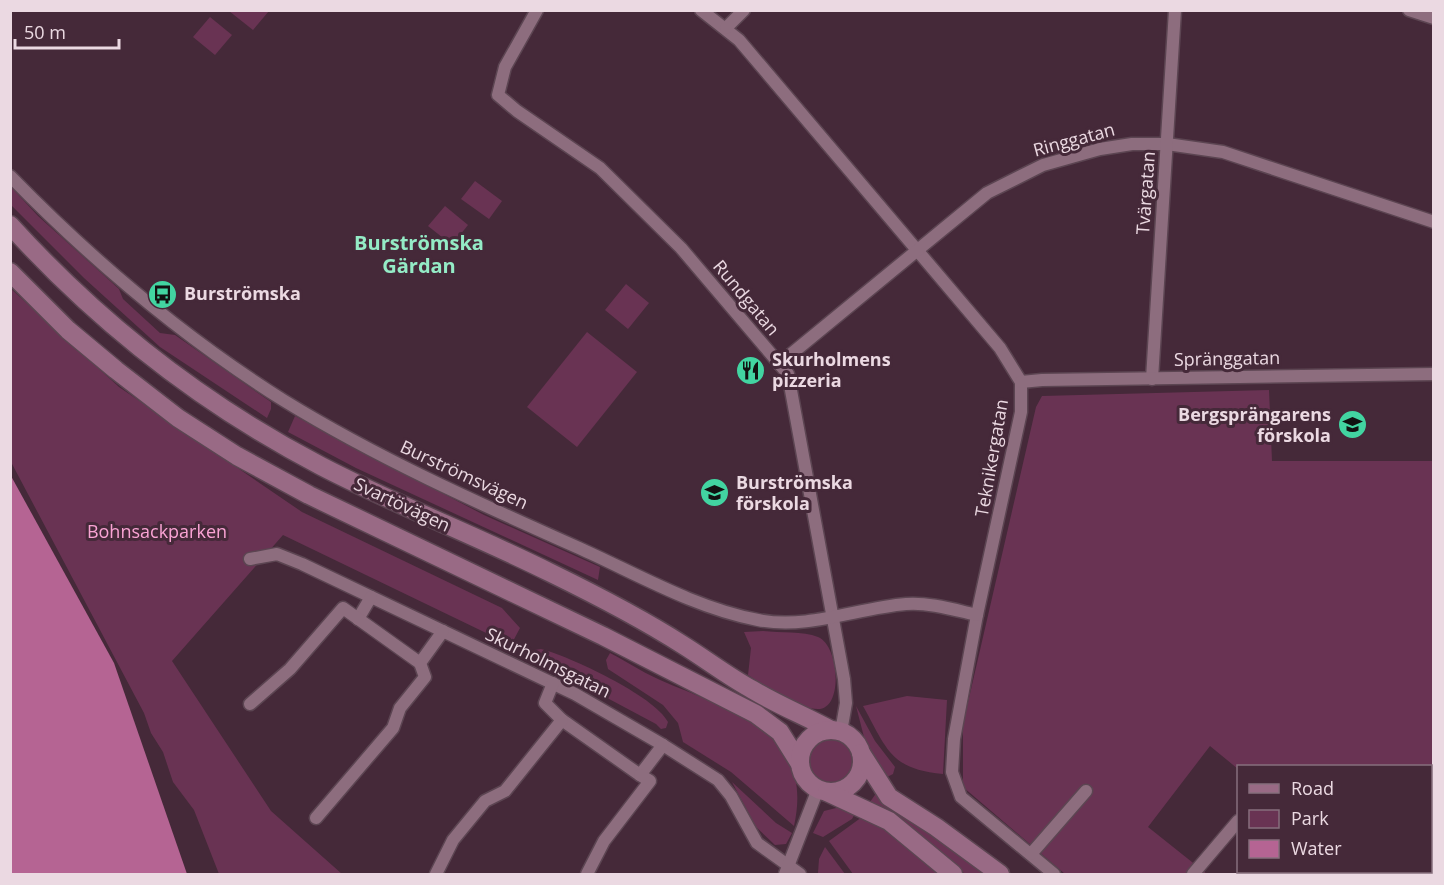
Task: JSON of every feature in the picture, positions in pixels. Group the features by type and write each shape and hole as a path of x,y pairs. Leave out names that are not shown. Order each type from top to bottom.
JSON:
{"main road":[{"name":"Svartövägen","path":"10,225 40,258 102,316 153,360 221,408 320,465 608,602 684,645 750,689 836,731"},
{"name":"Svartövägen","path":"10,272 68,330 116,370 178,418 237,456 309,495 583,627 756,714 780,732 800,764"},
{"path":"953,874 889,821 807,780 800,764 802,750 807,741 818,733 836,731 852,739 889,797 936,827 1000,874"},
{"path":"823,790 841,790 855,780 861,767 860,752"}],"street":[{"name":"Rundgatan","path":"537,10 505,67 498,95 517,111 600,168 681,248 788,374 795,398 834,616 846,703 836,731"},
{"name":"Teknikergatan","path":"701,10 726,27 917,249 1000,348 1021,382 1018,428 976,615 954,739 953,779 958,792 965,801 1054,874"},
{"path":"726,27 744,10"},
{"name":"Tvärgatan","path":"1152,379 1175,10"},
{"path":"1409,10 1434,18"},
{"name":"Ringgatan","path":"779,364 852,306 970,205 1024,173 1100,149 1132,144 1167,144 1212,150 1256,162 1434,222"},
{"name":"Burströmsvägen","path":"10,176 49,216 141,298 281,398 392,461 661,587 729,613 758,620 794,623 908,604 976,615"},
{"name":"Spränggatan","path":"1021,382 1434,374"},
{"name":"Skurholmsgatan","path":"250,559 277,554 552,683 663,745 718,780 731,796 758,843 787,870 800,874"},
{"path":"358,619 371,597"},
{"path":"250,704 290,669 343,608 420,663 425,677 400,708 393,728 316,818"},
{"path":"420,663 443,631"},
{"path":"552,683 545,703 562,720 650,781 604,841 587,874"},
{"path":"436,874 453,840 485,801 504,791 562,720"},
{"path":"640,775 663,745"},
{"path":"787,870 823,790"},
{"path":"1031,854 1086,791"},
{"path":"1193,874 1237,823"}],"green space":[{"path":"229,11 269,11 253,30"},
{"path":"210,17 232,35 215,55 193,37"},
{"path":"475,181 502,201 489,219 461,199"},
{"path":"11,187 38,216 119,289 123,299 160,333 175,335 271,402 267,418 160,347 84,278 11,205"},
{"path":"445,206 468,225 452,245 428,226"},
{"path":"626,284 649,303 628,329 605,310"},
{"name":"Bohnsackparken","path":"10,288 119,387 302,512 502,608 520,628 511,645 283,535 172,661 271,811 342,874 219,874 194,810 173,782 163,752 151,733 144,713 11,462"},
{"path":"587,332 637,372 577,447 527,407"},
{"path":"1269,390 1272,461 1432,461 1433,457 1433,854 1432,765 1237,765 1237,768 1210,746 1148,827 1207,874 1065,874 963,787 963,724 1036,407 1042,396"},
{"path":"295,416 484,515 600,567 598,580 356,468 288,432"},
{"path":"744,632 805,634 818,637 825,642 831,652 836,676 832,699 826,706 818,709 799,706 748,675 751,648"},
{"path":"541,649 590,668 629,689 660,712 668,722 666,728 661,729 656,724 534,659 527,658 528,651"},
{"path":"610,653 645,673 742,716 763,730 780,747 792,768 797,794 794,826 731,772 683,742 678,723 663,705 608,669 606,660"},
{"path":"907,696 947,700 943,774 925,771 901,762 885,745 863,706"},
{"path":"856,706 875,741 895,767 893,774 885,778 864,737"},
{"path":"831,740 846,746 852,761 846,776 831,782 816,776 810,761 816,746"},
{"path":"732,782 776,823 792,833 786,844 775,845 756,827"},
{"path":"877,792 985,874 965,874 907,824 870,802"},
{"path":"840,807 857,810 852,819 823,837 813,833 824,811"},
{"path":"869,816 940,874 853,874 829,841 862,817"},
{"path":"825,847 845,874 818,873 819,859"}],"water":[{"path":"11,476 114,663 187,874 11,874"}],"place":[{"name":"Burströmska","path":"163,294"},
{"name":"Skurholmens pizzeria","path":"751,370"},
{"name":"Bergsprängarens förskola","path":"1352,425"},
{"name":"Burströmska förskola","path":"715,493"}],"district":[{"name":"Burströmska Gärdan","path":"419,254"}]}
